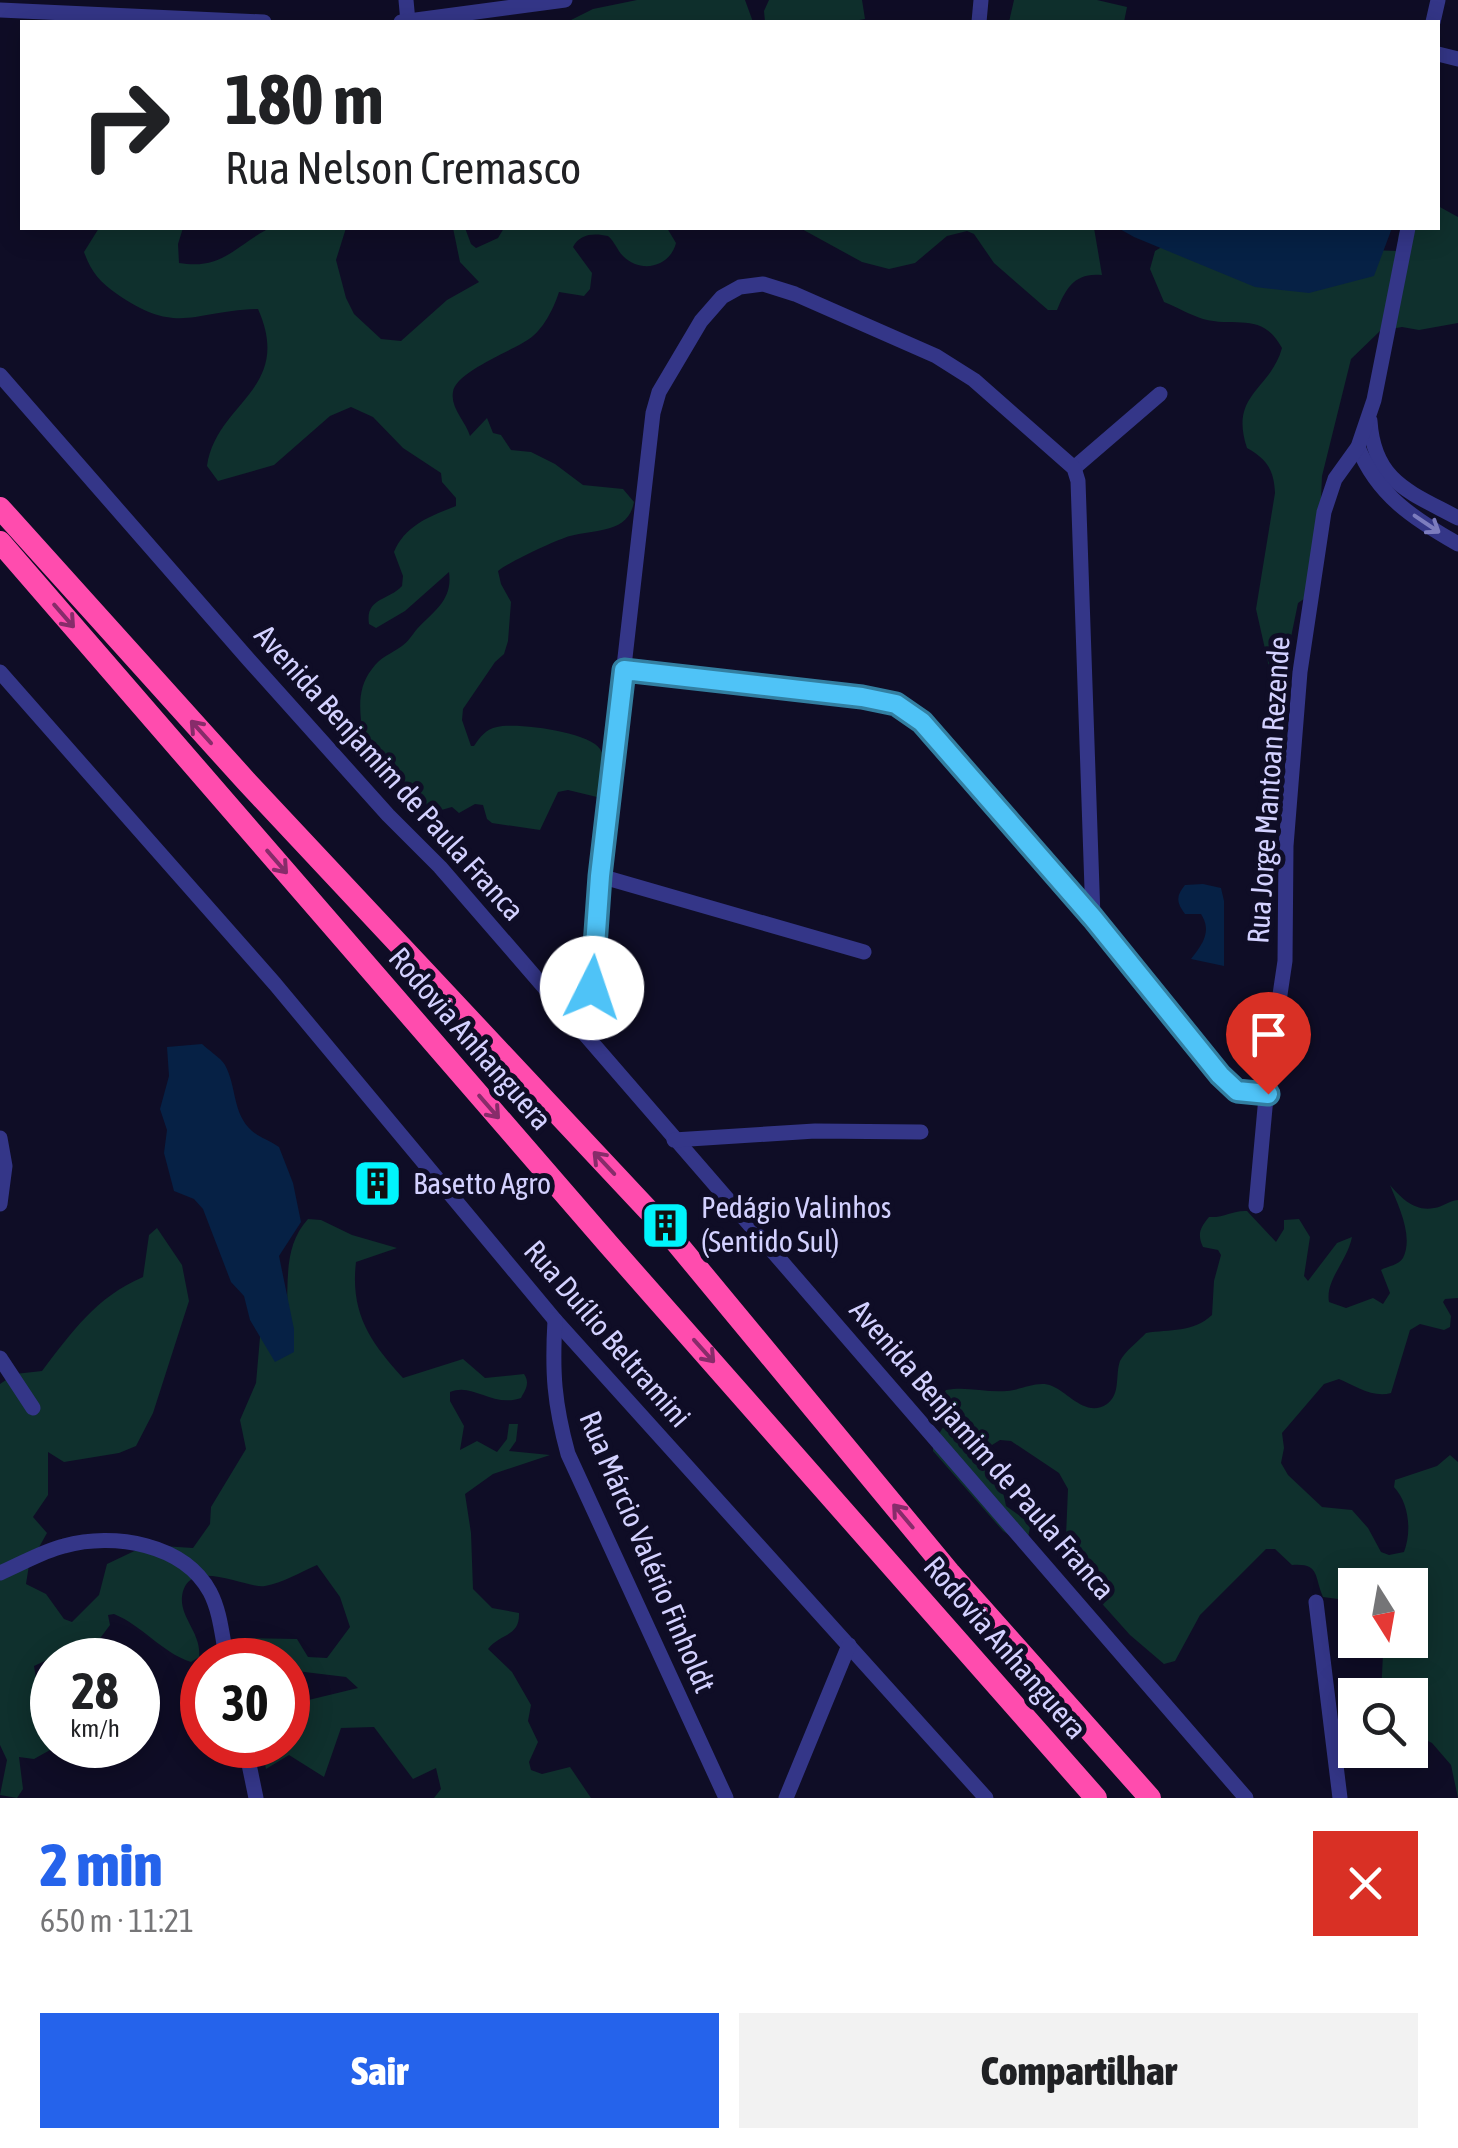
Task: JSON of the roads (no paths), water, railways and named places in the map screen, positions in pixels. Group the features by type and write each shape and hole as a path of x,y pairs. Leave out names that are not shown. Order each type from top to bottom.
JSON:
{"highway":[{"name":"Rodovia Anhanguera","path":"0,508 246,781 648,1210"},
{"name":"Rodovia Anhanguera","path":"0,542 609,1245 1096,1798"},
{"name":"Rodovia Anhanguera","path":"675,1241 949,1572 1150,1798"}],"street":[{"path":"422,20 566,0"},
{"path":"0,10 57,6 214,20"},
{"name":"Rua Jorge Mantoan Rezende","path":"1256,1206 1284,961 1283,905 1300,672 1324,512 1334,479 1358,446 1369,413 1408,230"},
{"path":"589,1038 600,876 648,445 659,392 701,321 722,298 740,287 763,284 795,294 936,356 974,380 1074,468 1078,481 1085,620 1093,918"},
{"name":"Avenida Benjamim de Paula Franca","path":"0,375 249,660 440,867 1246,1798"},
{"path":"1074,468 1160,394"},
{"path":"1369,413 1373,447 1387,476 1458,518"},
{"path":"1358,446 1368,473 1380,488 1419,520 1458,544"},
{"path":"624,670 896,704 922,722 941,742 1093,918 1228,1084 1237,1091 1268,1094"},
{"name":"Rua Duílio Beltramini","path":"0,672 275,984 555,1320 986,1798"},
{"path":"600,876 864,952"},
{"path":"674,1140 815,1131 920,1132"},
{"path":"0,1138 6,1166 0,1204"},
{"name":"Rua Márcio Valério Finholdt","path":"555,1320 552,1376 568,1454 726,1798"},
{"path":"0,1358 33,1408"},
{"path":"0,1574 64,1546 96,1541 148,1544 193,1570 209,1590 223,1638"},
{"path":"1316,1602 1340,1798"},
{"path":"786,1798 849,1645"},
{"path":"250,1768 256,1798"}],"water":[{"path":"1122,230 1391,230 1374,276 1309,293 1255,287"},
{"path":"1185,885 1221,888 1224,966 1191,959 1202,943 1206,926 1201,914 1185,914 1179,896"},
{"path":"202,1044 225,1065 246,1124 279,1147 293,1183 301,1222 279,1256 294,1329 294,1352 275,1362 250,1320 244,1296 231,1282 203,1209 194,1199 174,1191 164,1153 167,1130 160,1109 169,1076 167,1047"}],"tunnel":[{"path":"648,1210 675,1241"}],"place":[{"name":"Basetto Agro","path":"378,1184"},
{"name":"Pedágio Valinhos (Sentido Sul)","path":"666,1225"}]}
